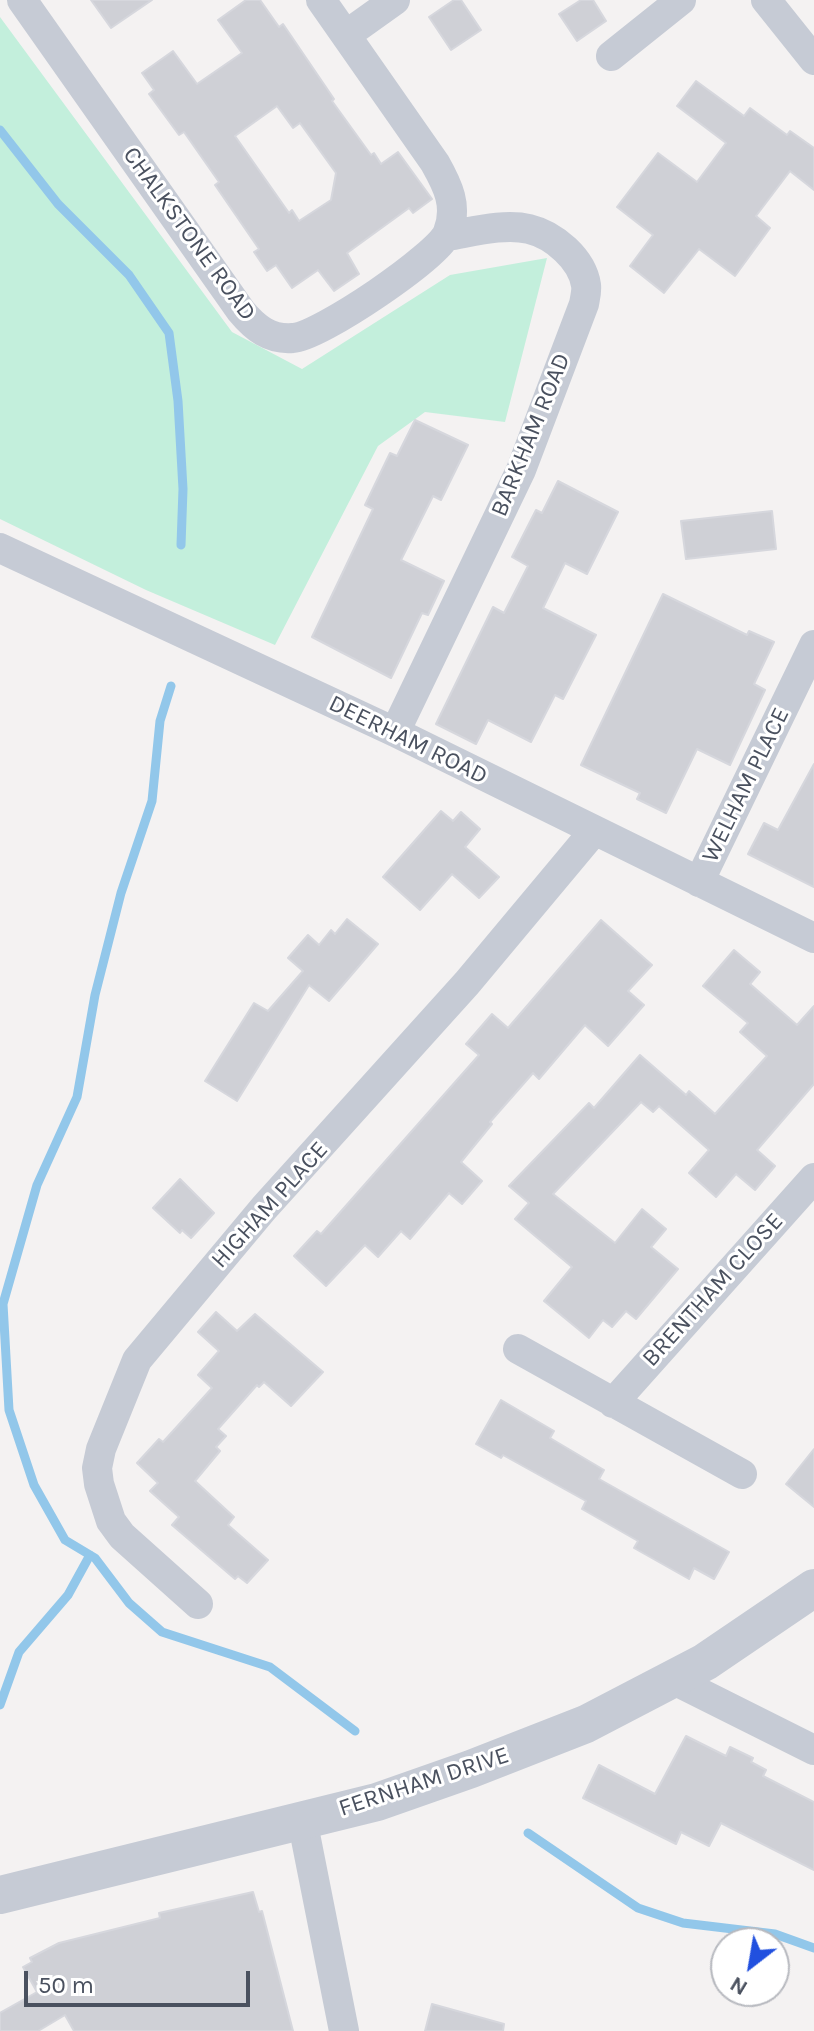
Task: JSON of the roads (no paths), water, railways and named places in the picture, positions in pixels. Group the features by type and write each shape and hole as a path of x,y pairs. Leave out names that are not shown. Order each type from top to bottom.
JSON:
{"street":[{"name":"CHALKSTONE ROAD","path":"22,0 199,254 241,311 265,334 294,338 308,336 329,326 424,259 447,236"},
{"path":"321,0 450,191 453,211 447,236"},
{"path":"346,35 395,0"},
{"path":"611,56 681,0"},
{"path":"766,0 814,60"},
{"name":"BARKHAM ROAD","path":"395,732 521,470 584,304 586,285 571,255 557,243 529,229 447,236"},
{"name":"DEERHAM ROAD","path":"0,548 395,732 814,938"},
{"name":"WELHAM PLACE","path":"699,882 814,645"},
{"name":"HIGHAM PLACE","path":"198,1604 122,1536 111,1521 99,1484 97,1468 101,1449 137,1360 264,1208 467,983 594,831"},
{"name":"BRENTHAM CLOSE","path":"613,1403 814,1178"},
{"path":"518,1349 742,1474"},
{"name":"FERNHAM DRIVE","path":"0,1895 377,1802 486,1764 586,1724 705,1662 814,1588"},
{"path":"672,1679 814,1750"},
{"path":"302,1819 333,1963 344,2031"}],"waterway":[{"path":"0,130 58,204 129,275 169,333 178,401 183,489 181,545"},
{"path":"171,686 160,721 152,801 121,893 95,995 77,1097 37,1185 3,1304 9,1410 34,1485 65,1540 95,1558 129,1603 162,1632 270,1667 355,1731"},
{"path":"0,1705 19,1652 68,1595 90,1555"},
{"path":"528,1833 638,1908 683,1923 775,1934 814,1948"}]}
